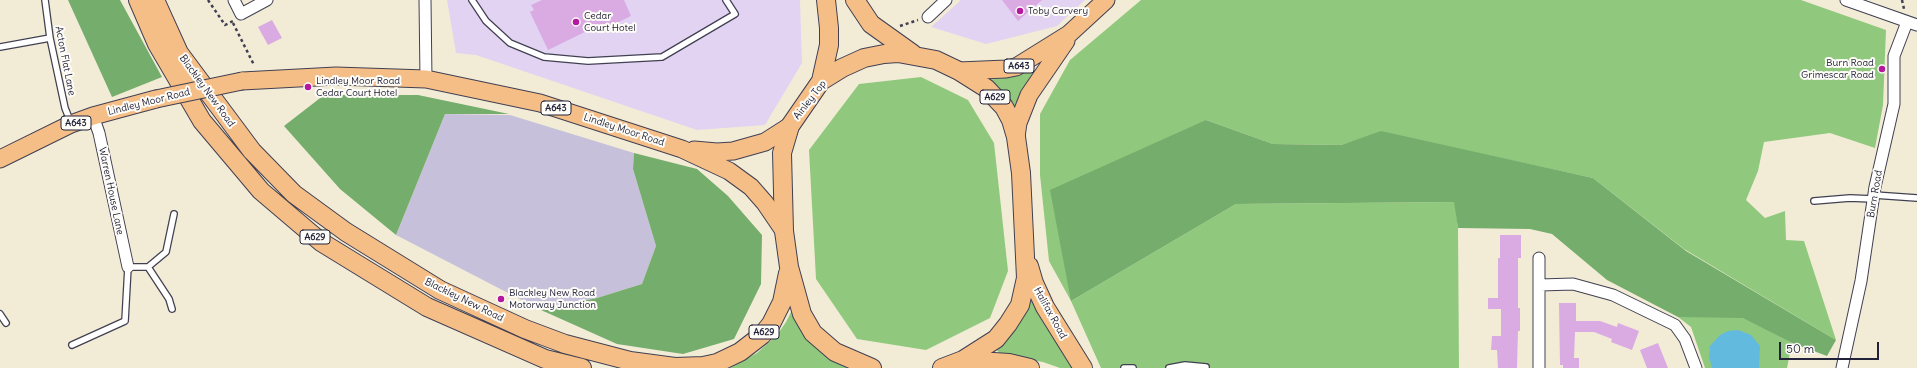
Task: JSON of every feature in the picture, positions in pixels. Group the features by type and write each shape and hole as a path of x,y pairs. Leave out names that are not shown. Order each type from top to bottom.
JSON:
{"highway":[{"name":"Blackley New Road","path":"138,0 157,44 202,121 261,191 321,242 427,307 545,358 582,368"},
{"name":"Blackley New Road","path":"155,0 179,53 252,151 294,194 346,232 440,290 525,329 578,348 630,361 690,368 717,363 751,345 771,324 782,302 789,267"},
{"name":"A629","path":"821,81 828,45 829,28 826,0"},
{"name":"A629","path":"855,0 871,24 914,55"},
{"name":"Ainley Top","path":"872,368 835,352 813,333 802,314 789,267 784,231 782,153 790,126 821,81 842,68 864,58 884,54 914,55 936,60 959,71 986,88 1004,107 1011,120 1016,137 1021,173 1026,278 1020,305 996,339 963,360 942,368"},
{"name":"Halifax Road","path":"1025,254 1034,283 1045,307 1084,368"},
{"name":"A629","path":"963,360 1009,363 1030,368"}],"main road":[{"name":"A643","path":"959,71 1006,69 1016,67 1070,34 1106,0"},
{"name":"A643","path":"1016,137 1018,123 1028,95 1051,61 1060,52 1070,34"},
{"name":"Lindley Moor Road","path":"0,159 71,124 93,116 156,99 242,81 336,76 426,79 540,103 682,149 742,179 765,203 784,231"},
{"name":"Lindley Moor Road","path":"682,149 717,152 733,151 765,142 790,126"}],"street":[{"path":"234,0 241,14 267,0"},
{"path":"425,0 426,79"},
{"path":"928,17 946,0"},
{"path":"1846,0 1912,24"},
{"name":"Burn Road","path":"1842,368 1861,281 1874,197 1894,104 1894,56 1912,24"},
{"name":"Warren House Lane","path":"93,116 99,133 128,266"},
{"path":"1539,258 1539,368"},
{"path":"1540,285 1573,284 1613,295 1674,325 1685,339 1696,368"}],"lane":[{"name":"Acton Flat Lane","path":"45,0 50,38 65,108 71,124"},
{"path":"472,0 486,21 510,43 544,57 588,61 662,57 734,14 726,0"},
{"path":"0,47 50,38"},
{"path":"1814,201 1874,197 1917,198"},
{"path":"72,345 125,321 128,266 148,266 166,252 174,214"},
{"path":"148,266 169,299 172,309"},
{"path":"0,314 6,324"},
{"path":"1169,368 1185,365 1206,367"},
{"path":"1124,368 1133,368"}],"path":[{"path":"208,0 225,25 232,22 261,80"},
{"path":"897,26 928,17"}],"shaded area":[{"path":"447,0 800,0 802,63 765,125 697,130 476,55 456,53"},
{"path":"961,0 1085,0 1057,26 986,44 931,27"},
{"path":"445,114 510,115 634,153 633,169 656,246 642,284 597,298 541,310 396,235"}],"green space":[{"path":"68,0 120,0 162,77 112,97"},
{"path":"1141,0 1801,0 1886,30 1883,105 1875,148 1830,133 1764,142 1758,171 1746,200 1765,218 1785,211 1786,240 1804,241 1836,340 1684,249 1593,178 1381,132 1341,145 1273,144 1206,120 1071,301 1049,261 1040,175 1040,114 1070,60"},
{"path":"1034,70 1013,115 986,80 1005,78"},
{"path":"921,77 968,100 994,143 1008,271 990,318 926,350 857,339 816,279 809,150 859,84"},
{"path":"324,95 418,95 509,114 445,114 396,235 340,189 284,126"},
{"path":"1206,120 1273,144 1341,145 1381,131 1593,178 1686,251 1836,340 1827,356 1792,343 1743,318 1678,317 1607,280 1552,234 1530,229 1458,228 1454,202 1236,204 1071,301 1050,190"},
{"path":"634,153 697,169 728,196 762,235 761,284 734,339 683,354 617,344 541,310 597,298 642,284 656,246 633,169"},
{"path":"1455,202 1458,228 1459,368 1101,368 1071,301 1236,204"},
{"path":"1029,294 1076,368 1060,368 1043,362 1001,355 995,348"},
{"path":"793,308 850,368 730,368 757,353 777,335"},
{"path":"1678,317 1743,317 1792,343 1787,368 1705,368 1691,327"}],"water":[{"path":"1738,330 1751,335 1760,346 1759,368 1712,368 1709,356 1710,346 1720,335 1728,331"}],"building":[{"name":"Cedar Court Hotel","path":"542,0 624,0 631,16 596,33 593,28 548,50 530,12 534,10 531,5"},
{"name":"Toby Carvery","path":"1002,0 1042,0 1018,21"},
{"path":"272,20 282,38 268,45 258,27"},
{"path":"1500,235 1521,235 1521,258 1518,258 1518,308 1520,308 1520,331 1518,331 1517,368 1498,368 1497,350 1491,350 1492,336 1501,336 1501,309 1488,309 1488,298 1498,298 1498,258 1500,258"},
{"path":"1559,303 1576,303 1576,321 1600,321 1617,327 1618,323 1639,331 1632,350 1611,342 1612,339 1594,332 1575,332 1574,358 1579,358 1579,368 1563,368 1563,365 1560,365"},
{"path":"1658,343 1668,368 1647,368 1640,350"}],"place":[{"name":"Toby Carvery","path":"1020,11"},
{"name":"Cedar Court Hotel","path":"576,22"},
{"name":"Burn Road Grimescar Road","path":"1882,69"},
{"name":"Lindley Moor Road Cedar Court Hotel","path":"308,87"},
{"name":"Blackley New Road Motorway Junction","path":"501,299"}]}
